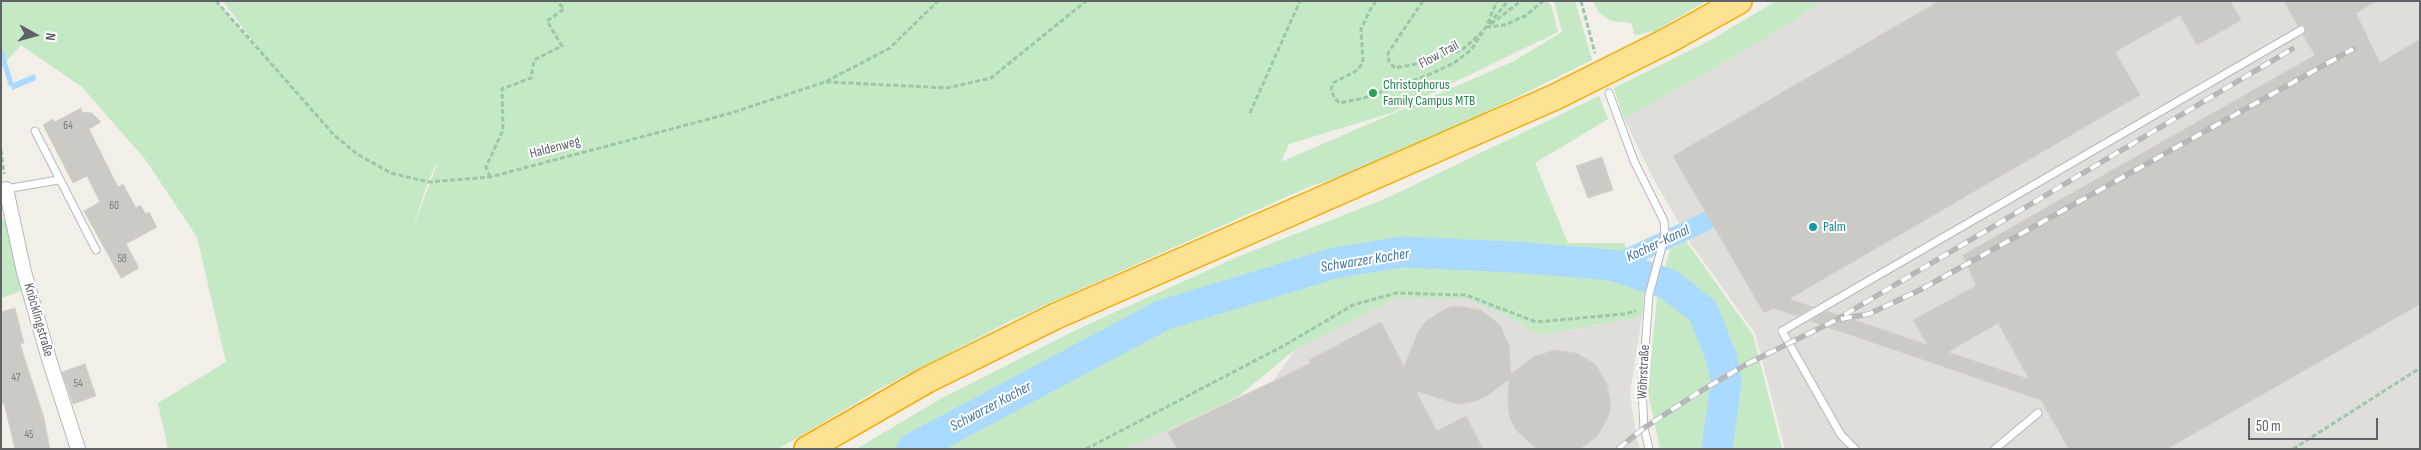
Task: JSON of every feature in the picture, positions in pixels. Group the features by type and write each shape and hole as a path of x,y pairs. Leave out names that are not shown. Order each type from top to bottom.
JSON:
{"highway":[{"path":"807,449 927,380 1056,316 1555,97 1669,40 1739,1"}],"street":[{"name":"Knöcklingstraße","path":"6,189 24,272 78,449"}],"lane":[{"path":"1855,449 1841,435 1782,331 2301,30"},
{"name":"Wöhrstraße","path":"1609,94 1634,160 1664,221 1665,235 1649,295 1642,390 1644,428 1649,449"},
{"path":"35,131 58,180 96,250"},
{"path":"6,189 58,180"},
{"path":"1995,449 2038,413"}],"path":[{"name":"Haldenweg","path":"216,1 334,135 357,154 392,173 428,182 490,177 728,114 825,82 890,48 938,1"},
{"path":"490,177 486,167 503,130 502,90 531,78 534,60 562,46 547,21 564,9 557,1"},
{"path":"825,82 947,88 991,78 1086,1"},
{"path":"1250,113 1300,1"},
{"name":"Flow Trail","path":"1376,1 1362,29 1363,63 1356,71 1332,82 1331,90 1335,100 1340,103 1364,98 1426,76 1454,62 1471,50 1486,27"},
{"path":"1422,1 1388,53 1389,62 1395,68 1426,62 1462,50 1486,27 1508,1"},
{"path":"1486,27 1497,1"},
{"path":"1486,27 1521,1"},
{"path":"1486,27 1504,25 1525,16 1543,1"},
{"path":"1581,1 1596,53"},
{"path":"1,150 6,189"},
{"path":"1086,449 1285,345 1353,305 1396,293 1466,295 1536,322 1624,314 1649,307"},
{"path":"2293,449 2420,368"}],"shaded area":[{"path":"1824,1 2420,1 2420,449 1785,449 1755,333 1691,244 1653,178 1624,119 1763,40"},
{"path":"1396,298 1467,299 1501,313 1540,335 1642,317 1630,393 1640,449 1124,449 1272,382 1296,349"}],"green space":[{"path":"1,1 216,1 264,57 223,1 1547,1 1551,5 1558,32 1391,113 1289,144 1281,162 1512,62 1562,32 1554,1 1575,1 1592,60 1385,162 1306,188 1010,321 878,390 778,449 168,449 158,403 226,362 197,237 145,159 82,87 21,45 1,67","holes":["437,164 410,236 428,182"]},
{"path":"1593,1 1706,1 1656,31 1635,35 1631,23 1612,21 1599,13"},
{"path":"1776,1 1824,1 1763,40 1624,119 1614,88 1709,41"},
{"path":"1599,96 1608,119 1535,163 1568,243 1624,243 1645,284 1642,317 1540,335 1501,313 1467,299 1396,298 1296,349 1236,398 1125,449 856,449 942,398 1082,327 1242,255 1387,198"},
{"path":"1,217 9,225 22,291 1,298"},
{"path":"1686,241 1753,335 1782,449 1660,449 1648,392 1657,296 1670,249"}],"water":[{"path":"35,74 36,80 12,90 11,84"}],"building":[{"name":"Palm","path":"1939,1 2230,1 2241,20 2197,45 2180,15 2115,52 2140,95 1789,299 1813,307 1797,316 1773,308 1764,313 1673,156"},
{"path":"2284,1 2377,1 2356,13 2380,63 2420,39 2420,304 2167,449 2069,449 2041,400 1810,321 1827,311 1928,345 1913,320 1976,286 1963,255 2315,55 2303,35 2306,28 2303,25 2298,26","holes":["1998,323 2029,379 1948,352"]},
{"path":"81,108 82,112 92,113 101,122 89,129 118,187 123,184 136,208 140,205 146,214 149,212 157,227 126,244 139,268 121,278 84,211 100,202 87,176 73,183 43,125 53,119 55,122"},
{"path":"1602,157 1613,190 1588,198 1576,166"},
{"path":"1458,306 1481,310 1500,325 1509,346 1511,374 1533,357 1554,350 1576,353 1595,364 1607,384 1611,406 1608,417 1597,437 1579,449 1539,449 1532,445 1515,429 1510,418 1508,406 1509,379 1487,396 1476,401 1458,404 1416,391 1437,431 1466,416 1483,449 1177,449 1168,432 1311,363 1309,360 1381,322 1404,367 1419,330 1426,321 1447,308"},
{"path":"15,308 24,343 20,344 44,418 50,449 15,449 4,403 1,404 1,312"},
{"path":"85,364 96,396 73,404 62,372"}],"waterway":[{"path":"1,52 11,84"},
{"name":"Kocher-Kanal","path":"1612,265 1705,222"},
{"name":"Schwarzer Kocher","path":"912,449 1163,315 1335,263 1402,252 1515,257 1612,265 1668,284 1703,311 1722,359 1726,382 1717,449"}],"railway":[{"path":"1618,449 1644,428 1696,394 1745,365 1834,321 2292,49"},
{"path":"1841,319 1869,314 1920,290 2353,49"}],"place":[{"name":"Christophorus Family Campus MTB","path":"1373,93"},
{"name":"Palm","path":"1813,227"}]}
